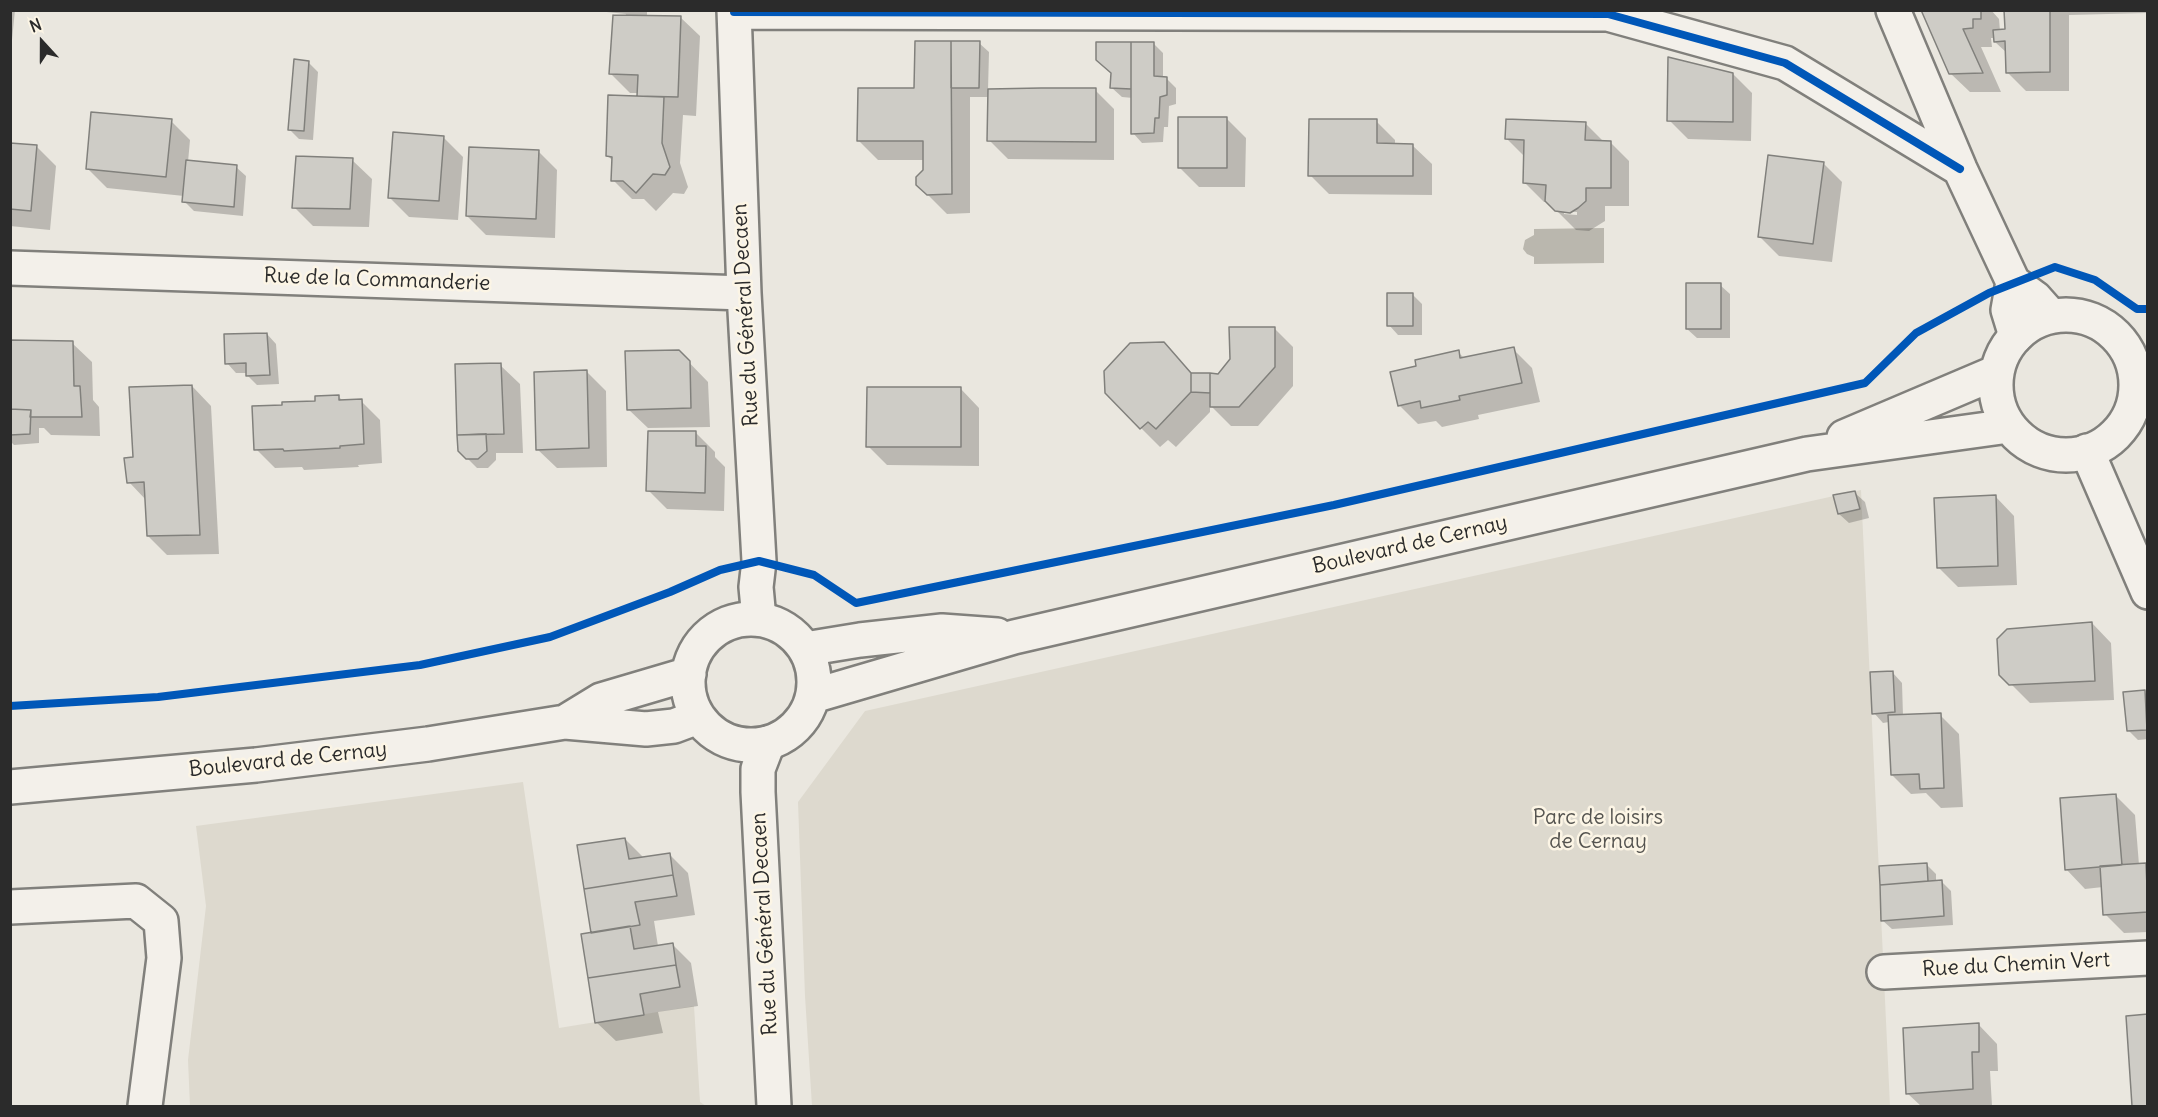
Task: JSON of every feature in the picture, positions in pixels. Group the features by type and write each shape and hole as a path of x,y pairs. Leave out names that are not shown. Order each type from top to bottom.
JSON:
{"street":[{"path":"1893,10 1960,169 2013,282 2035,298 2051,316"},
{"path":"734,11 1608,15 1785,63 1960,169"},
{"name":"Rue du Général Decaen","path":"734,11 744,293 759,561 756,586 759,619"},
{"name":"Rue de la Commanderie","path":"10,268 744,293"},
{"path":"2013,282 2008,310 2016,336"},
{"path":"2071,315 2091,320 2135,345 2130,358 2140,403 2115,434 2103,444 2088,451 2066,455 2044,451 2024,441 2008,426 2000,410 1996,391 1997,372 2003,352 2016,336 2032,323 2051,316 2071,315"},
{"name":"Boulevard de Cernay","path":"1807,454 1997,372"},
{"name":"Boulevard de Cernay","path":"813,696 1014,637 1807,454 2008,426"},
{"path":"2088,451 2148,592"},
{"path":"746,619 759,619 772,622 785,629 797,638 805,649 812,664 813,696 807,712 797,726 783,736 768,743 738,744 722,739 698,717 691,703 688,674 692,659 703,641 715,630 746,619"},
{"name":"Boulevard de Cernay","path":"805,649 942,631 1014,637"},
{"name":"Boulevard de Cernay","path":"565,722 601,700 688,674"},
{"name":"Boulevard de Cernay","path":"10,787 256,765 428,744 565,722 646,729 674,726 698,717"},
{"name":"Rue du Général Decaen","path":"768,743 758,769 758,792 774,1107"},
{"path":"10,906 136,901 161,921 164,958 145,1107"},
{"name":"Rue du Chemin Vert","path":"1884,972 2148,958"}],"shaded area":[{"path":"1604,228 1604,263 1534,264 1534,257 1523,249 1525,240 1534,235 1534,229"},
{"name":"Parc de loisirs de Cernay","path":"1861,490 1890,1106 812,1106 805,996 798,802 865,711"},
{"path":"523,782 559,1028 694,1006 700,1102 706,1106 190,1106 188,1060 206,906 196,826"}],"building":[{"path":"1921,10 1981,10 1981,19 1973,19 1973,28 1963,29 1983,73 1949,74"},
{"path":"2004,10 2050,10 2050,72 2006,73 2005,41 1994,42 1993,30 2005,29"},
{"path":"613,15 681,16 678,97 637,96 638,75 609,74"},
{"path":"915,41 951,41 952,194 927,195 916,185 916,177 923,170 923,141 857,141 858,88 914,88"},
{"path":"951,41 980,41 979,88 951,88"},
{"path":"1096,42 1131,42 1131,89 1110,88 1111,73 1096,60"},
{"path":"1131,42 1154,42 1154,76 1167,77 1167,95 1160,97 1159,118 1155,118 1154,133 1131,134"},
{"path":"1668,57 1733,73 1733,122 1667,121"},
{"path":"294,59 309,61 304,131 288,130"},
{"path":"1096,88 1096,142 987,141 988,89"},
{"path":"608,95 664,97 662,143 670,167 665,175 653,174 636,193 623,181 611,181 612,157 606,156"},
{"path":"91,112 172,119 166,177 86,169"},
{"path":"1178,117 1227,117 1227,168 1178,168"},
{"path":"1309,119 1377,119 1377,143 1413,144 1413,176 1308,176"},
{"path":"1506,119 1586,122 1585,140 1611,141 1611,188 1586,188 1586,201 1578,208 1570,213 1555,211 1545,201 1546,185 1523,183 1524,140 1505,139"},
{"path":"393,132 444,136 439,201 388,198"},
{"path":"10,143 37,145 31,211 10,209"},
{"path":"469,147 539,150 536,219 466,216"},
{"path":"1768,155 1824,162 1813,244 1758,237"},
{"path":"296,156 353,158 350,209 292,208"},
{"path":"186,160 237,165 234,207 182,202"},
{"path":"1686,283 1721,283 1721,329 1686,329"},
{"path":"1387,293 1413,293 1413,326 1387,326"},
{"path":"1229,327 1275,327 1275,367 1239,407 1210,407 1210,373 1218,374 1230,359"},
{"path":"267,333 270,375 246,376 246,363 225,364 224,334"},
{"path":"10,340 73,341 74,386 80,386 82,417 30,417 31,410 10,409"},
{"path":"1164,342 1191,373 1191,392 1156,429 1148,422 1140,429 1105,393 1104,371 1130,343"},
{"path":"1514,347 1522,383 1459,396 1460,400 1421,408 1420,401 1398,406 1390,372 1416,366 1415,360 1459,350 1460,358"},
{"path":"679,350 690,361 691,408 627,410 625,351"},
{"path":"501,363 504,434 457,435 455,364"},
{"path":"587,370 589,448 536,450 534,372"},
{"path":"1191,373 1210,373 1210,393 1191,392"},
{"path":"192,385 200,535 147,536 144,482 127,483 124,458 133,457 129,387"},
{"path":"867,387 961,387 961,447 866,447"},
{"path":"339,395 339,400 362,399 364,444 340,446 340,448 254,450 252,406 315,401 315,396"},
{"path":"10,409 31,410 30,434 10,435"},
{"path":"648,431 696,431 696,446 706,446 705,493 646,491"},
{"path":"486,434 487,451 478,459 466,459 458,451 457,435"},
{"path":"1855,491 1860,509 1838,514 1833,495"},
{"path":"1996,495 1998,566 1937,568 1934,498"},
{"path":"2092,622 2095,681 2009,685 1999,675 1997,639 2007,629"},
{"path":"1893,671 1895,712 1872,714 1870,672"},
{"path":"2145,690 2147,730 2127,731 2123,692"},
{"path":"1941,713 1944,788 1920,789 1919,774 1891,775 1888,715"},
{"path":"2116,794 2122,865 2065,870 2060,798"},
{"path":"625,838 629,859 670,853 673,875 584,889 577,845"},
{"path":"1927,863 1928,881 1880,885 1879,866"},
{"path":"2146,863 2148,912 2103,915 2100,866"},
{"path":"673,875 677,896 635,902 640,925 591,933 584,889"},
{"path":"1942,880 1944,916 1881,921 1880,885"},
{"path":"630,926 634,949 673,943 676,965 588,978 581,934"},
{"path":"676,965 680,987 640,994 644,1015 595,1023 588,978"},
{"path":"2148,1014 2148,1106 2132,1106 2126,1016"},
{"path":"1979,1023 1979,1052 1972,1052 1973,1089 1906,1094 1903,1028"}],"cycle path":[{"path":"734,12 1608,14 1785,63 1960,169"},
{"path":"10,706 158,697 420,665 550,637 670,592 720,570 759,561 814,575 856,603 1334,505 1865,383 1916,333 1989,293 2055,267 2095,280 2137,309 2148,309"}]}
